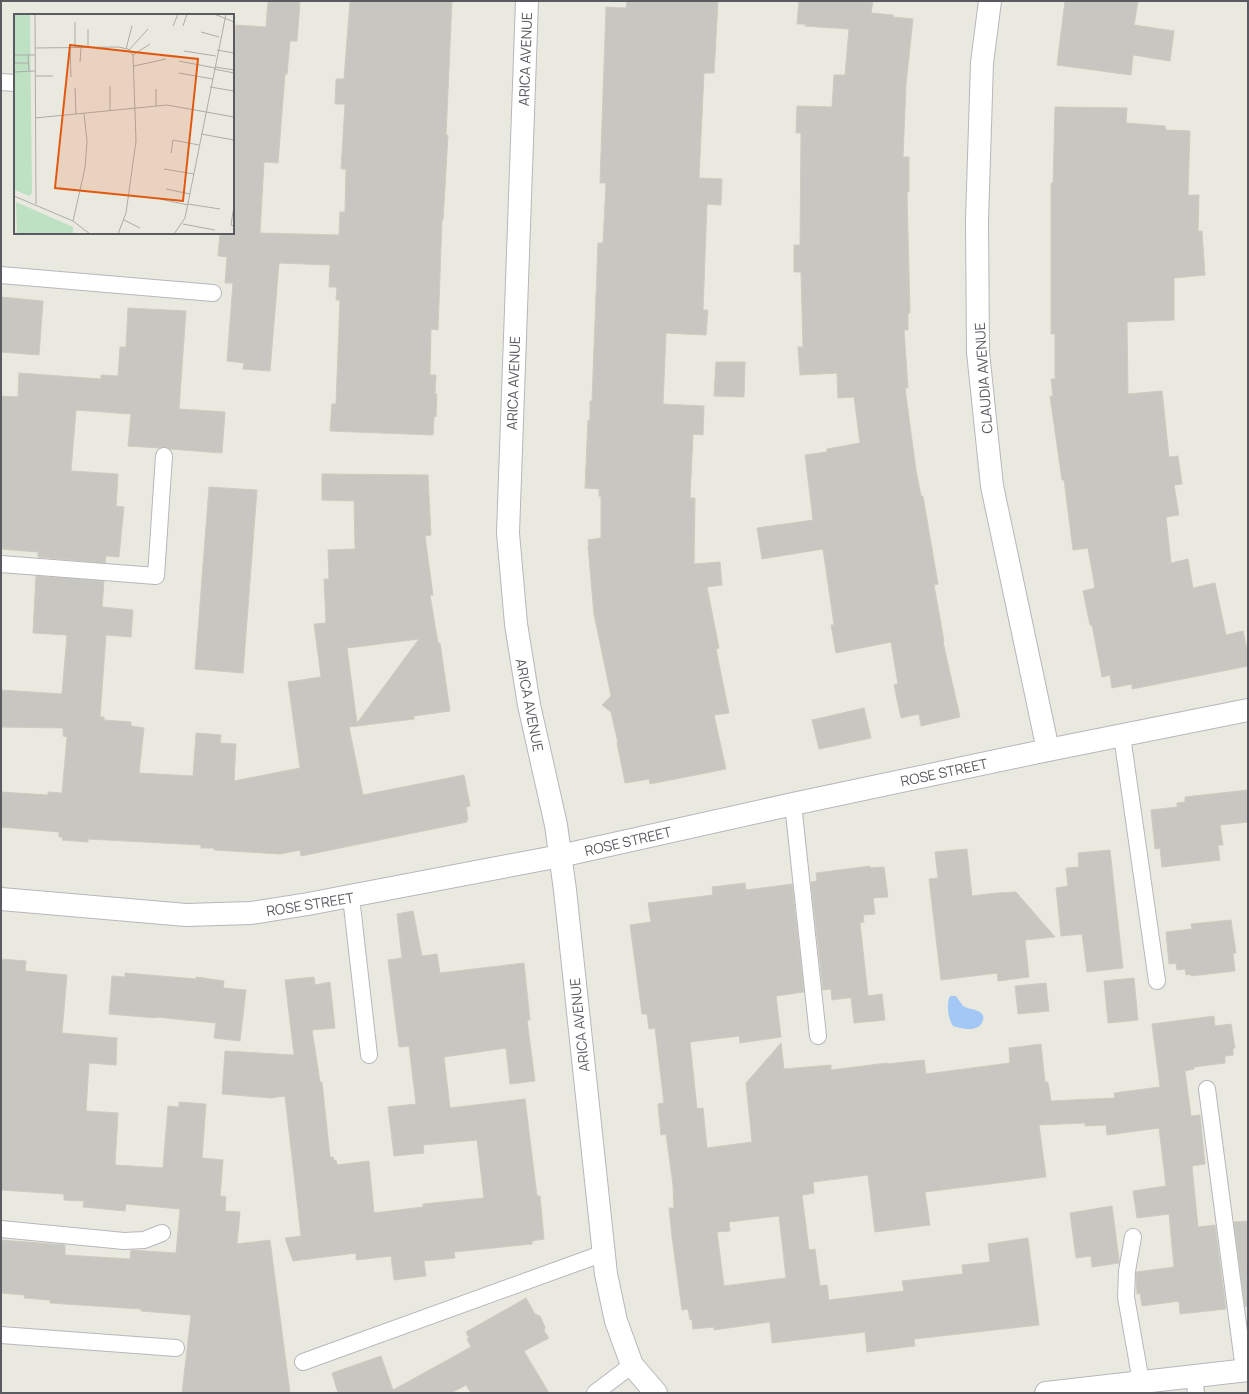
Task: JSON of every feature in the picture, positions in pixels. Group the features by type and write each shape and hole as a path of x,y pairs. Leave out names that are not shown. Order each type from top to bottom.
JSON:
{"street":[{"name":"ARICA AVENUE","path":"527,1 508,533 516,624 529,705 556,825 565,890 606,1274 616,1321 632,1365 656,1393"},
{"name":"CLAUDIA AVENUE","path":"990,1 982,71 977,220 978,352 992,486 1048,750"},
{"name":"ROSE STREET","path":"1,899 186,915 251,913 351,897 560,856 793,804 1048,750 1248,710"},
{"path":"1046,1393 1077,1391 1141,1382 1195,1385 1246,1370"}],"lane":[{"path":"1,82 14,83"},
{"path":"1,275 213,293"},
{"path":"1,564 156,576 164,456"},
{"path":"1122,736 1157,981"},
{"path":"793,804 818,1036"},
{"path":"351,897 368,1055"},
{"path":"1208,1089 1246,1370"},
{"path":"1,1229 124,1241 144,1240 162,1233"},
{"path":"1133,1237 1127,1271 1126,1297 1141,1382"},
{"path":"303,1362 604,1253"},
{"path":"1,1335 176,1348"},
{"path":"595,1393 632,1365"}],"water":[{"path":"950,996 956,996 963,1006 978,1011 983,1015 983,1020 978,1027 970,1029 953,1026 948,1011"}],"building":[{"path":"268,1 300,1 297,41 290,41 287,74 285,74 278,163 264,162 260,233 339,235 340,212 345,212 346,169 341,169 345,104 335,104 336,79 344,79 350,1 452,1 446,135 448,135 442,220 438,330 431,329 430,375 436,375 435,394 437,394 436,417 434,416 433,435 330,431 332,404 336,404 340,300 336,300 337,287 329,287 330,265 279,263 270,371 243,369 244,363 227,361 233,283 225,283 227,257 218,256 220,234 234,234 234,49 236,25 266,27"},
{"path":"627,1 718,1 714,73 704,73 699,178 722,179 721,205 707,204 703,310 708,310 706,335 666,333 663,404 704,406 703,435 693,434 690,498 695,498 694,564 720,562 722,585 707,587 719,648 716,649 729,713 714,715 726,769 650,784 649,779 625,783 611,712 602,705 611,696 594,614 588,546 588,540 601,538 601,497 599,496 599,489 585,488 588,420 590,420 590,401 592,401 598,243 603,243 606,183 600,183 606,7 626,8"},
{"path":"799,1 873,1 871,13 913,19 906,84 903,157 909,157 909,192 907,192 910,313 908,313 908,330 904,330 908,388 905,388 916,470 921,496 923,496 938,584 934,585 943,642 960,717 921,726 919,714 901,718 894,685 898,684 891,642 836,653 831,625 834,625 823,549 762,559 757,528 813,520 805,455 827,452 827,449 860,443 854,397 838,398 837,373 800,375 798,347 803,347 801,272 794,272 794,245 800,245 801,133 796,133 797,106 832,107 834,75 845,75 849,29 805,26 805,24 797,24"},
{"path":"1065,1 1138,1 1134,25 1174,31 1170,61 1133,55 1131,75 1057,65"},
{"path":"1055,107 1127,108 1126,123 1165,126 1166,130 1190,131 1188,195 1199,195 1198,231 1202,231 1205,275 1174,278 1174,320 1127,322 1128,394 1162,391 1169,457 1178,456 1182,484 1174,485 1179,515 1166,517 1171,563 1188,559 1193,588 1215,583 1226,635 1243,631 1248,654 1248,666 1132,689 1132,684 1112,688 1110,675 1102,677 1092,625 1090,625 1083,591 1095,588 1088,548 1073,550 1064,480 1062,480 1050,396 1053,396 1051,379 1055,379 1055,334 1051,334 1051,183 1053,183"},
{"path":"1,297 43,301 39,355 1,352"},
{"path":"128,308 186,311 179,409 225,412 222,453 170,449 165,447 128,446 131,414 76,410 71,471 118,474 116,506 124,507 119,557 106,556 105,563 38,557 38,552 1,549 1,396 18,397 19,373 101,379 101,375 118,376 120,347 126,347"},
{"path":"716,362 745,362 744,397 714,396"},
{"path":"322,474 428,475 431,535 425,536 433,595 430,595 438,643 440,643 450,711 414,716 414,719 349,727 363,795 464,775 470,806 466,807 467,822 301,856 300,850 280,854 214,850 214,848 201,848 201,845 88,839 88,842 62,840 63,837 59,837 59,832 1,827 1,792 48,795 48,792 62,793 67,737 63,736 63,728 1,727 1,690 62,694 67,635 33,633 36,576 104,581 102,607 133,610 131,637 106,635 100,717 104,717 104,720 131,722 131,726 144,728 139,773 193,776 196,733 221,735 220,743 236,744 234,781 300,768 288,682 321,677 314,624 326,623 324,579 329,579 328,550 355,549 354,501 322,500","holes":["419,639 357,723 347,648"]},
{"path":"209,487 257,490 243,673 195,669"},
{"path":"864,708 871,738 819,749 812,720"},
{"path":"1248,790 1248,822 1220,825 1223,845 1218,845 1220,860 1162,867 1160,848 1155,849 1151,810 1177,807 1177,803 1185,802 1185,797"},
{"path":"967,849 972,896 1016,892 1055,937 1025,940 1029,977 998,981 997,973 941,980 929,879 938,878 935,852"},
{"path":"1110,850 1123,968 1087,972 1082,934 1061,936 1056,888 1068,886 1066,868 1079,867 1078,853"},
{"path":"870,866 870,868 884,867 888,897 873,898 875,914 863,915 864,922 860,923 868,996 882,994 885,1020 854,1023 851,998 855,997 832,1000 831,989 823,990 811,882 817,881 816,873"},
{"path":"745,883 746,890 792,884 804,992 776,996 781,1037 740,1043 739,1036 690,1042 697,1109 703,1108 707,1148 752,1142 746,1083 781,1043 784,1069 831,1065 831,1070 924,1060 926,1074 1010,1063 1009,1048 1041,1044 1045,1082 1048,1082 1051,1101 1115,1098 1114,1093 1160,1087 1152,1024 1214,1016 1215,1026 1231,1024 1235,1048 1233,1048 1233,1055 1225,1056 1225,1063 1194,1067 1194,1069 1185,1071 1191,1116 1200,1115 1205,1164 1192,1166 1198,1227 1215,1225 1226,1309 1180,1314 1179,1301 1142,1306 1140,1293 1137,1294 1136,1272 1174,1267 1169,1214 1137,1218 1133,1191 1166,1186 1159,1128 1107,1135 1106,1125 1085,1126 1085,1123 1039,1125 1046,1177 925,1192 930,1225 875,1232 868,1175 813,1182 814,1193 802,1195 809,1250 815,1249 820,1286 827,1285 829,1300 904,1291 902,1281 963,1274 962,1265 990,1262 988,1244 1028,1238 1039,1325 914,1339 915,1346 867,1352 865,1332 772,1343 770,1322 714,1330 714,1327 693,1329 692,1320 690,1320 688,1309 682,1310 672,1237 669,1208 674,1208 673,1185 666,1134 661,1135 658,1104 664,1103 655,1028 649,1029 647,1014 642,1014 630,925 651,922 648,903 713,895 712,887","holes":["779,1216 786,1278 724,1286 717,1232 730,1231 729,1222"]},
{"path":"413,911 422,956 437,954 440,973 524,963 530,1020 527,1020 535,1081 510,1084 506,1048 444,1057 450,1108 525,1099 537,1196 540,1196 544,1239 532,1241 532,1244 454,1252 455,1258 424,1261 426,1276 394,1280 391,1256 356,1260 356,1253 293,1261 285,1238 301,1236 285,1096 271,1098 222,1094 225,1051 294,1055 285,980 314,977 315,985 330,982 335,1028 312,1030 320,1082 322,1082 330,1157 333,1157 334,1161 336,1160 337,1165 369,1161 374,1213 423,1207 423,1204 484,1198 477,1140 423,1145 424,1153 394,1156 388,1107 416,1104 409,1046 399,1047 388,960 402,958 397,914"},
{"path":"1231,920 1236,953 1233,953 1235,971 1191,976 1191,974 1186,975 1185,969 1177,970 1176,963 1169,964 1166,932 1192,929 1191,924"},
{"path":"1,959 26,961 25,971 67,975 62,1033 117,1038 116,1065 89,1063 86,1111 118,1113 115,1165 163,1168 168,1106 179,1107 179,1102 206,1104 202,1158 223,1160 220,1196 226,1197 225,1211 240,1212 237,1244 270,1240 290,1393 182,1393 191,1315 141,1311 141,1309 50,1303 50,1300 24,1298 25,1295 1,1293 1,1240 65,1245 65,1255 130,1259 131,1250 176,1253 180,1209 126,1204 125,1211 83,1207 84,1201 64,1200 64,1194 1,1190"},
{"path":"125,973 196,979 196,977 224,981 223,988 246,990 240,1041 214,1038 216,1023 109,1014 112,976 125,977"},
{"path":"1134,978 1138,1020 1108,1023 1104,981"},
{"path":"1046,983 1049,1011 1018,1014 1015,986"},
{"path":"1112,1206 1119,1263 1092,1267 1091,1256 1076,1258 1070,1213"},
{"path":"1248,1221 1248,1306 1245,1307 1234,1222"},
{"path":"526,1298 535,1314 540,1316 545,1327 544,1331 549,1338 524,1351 549,1393 471,1393 466,1385 451,1393 338,1393 332,1373 381,1356 393,1390 471,1347 467,1339 469,1338 466,1332"}]}
